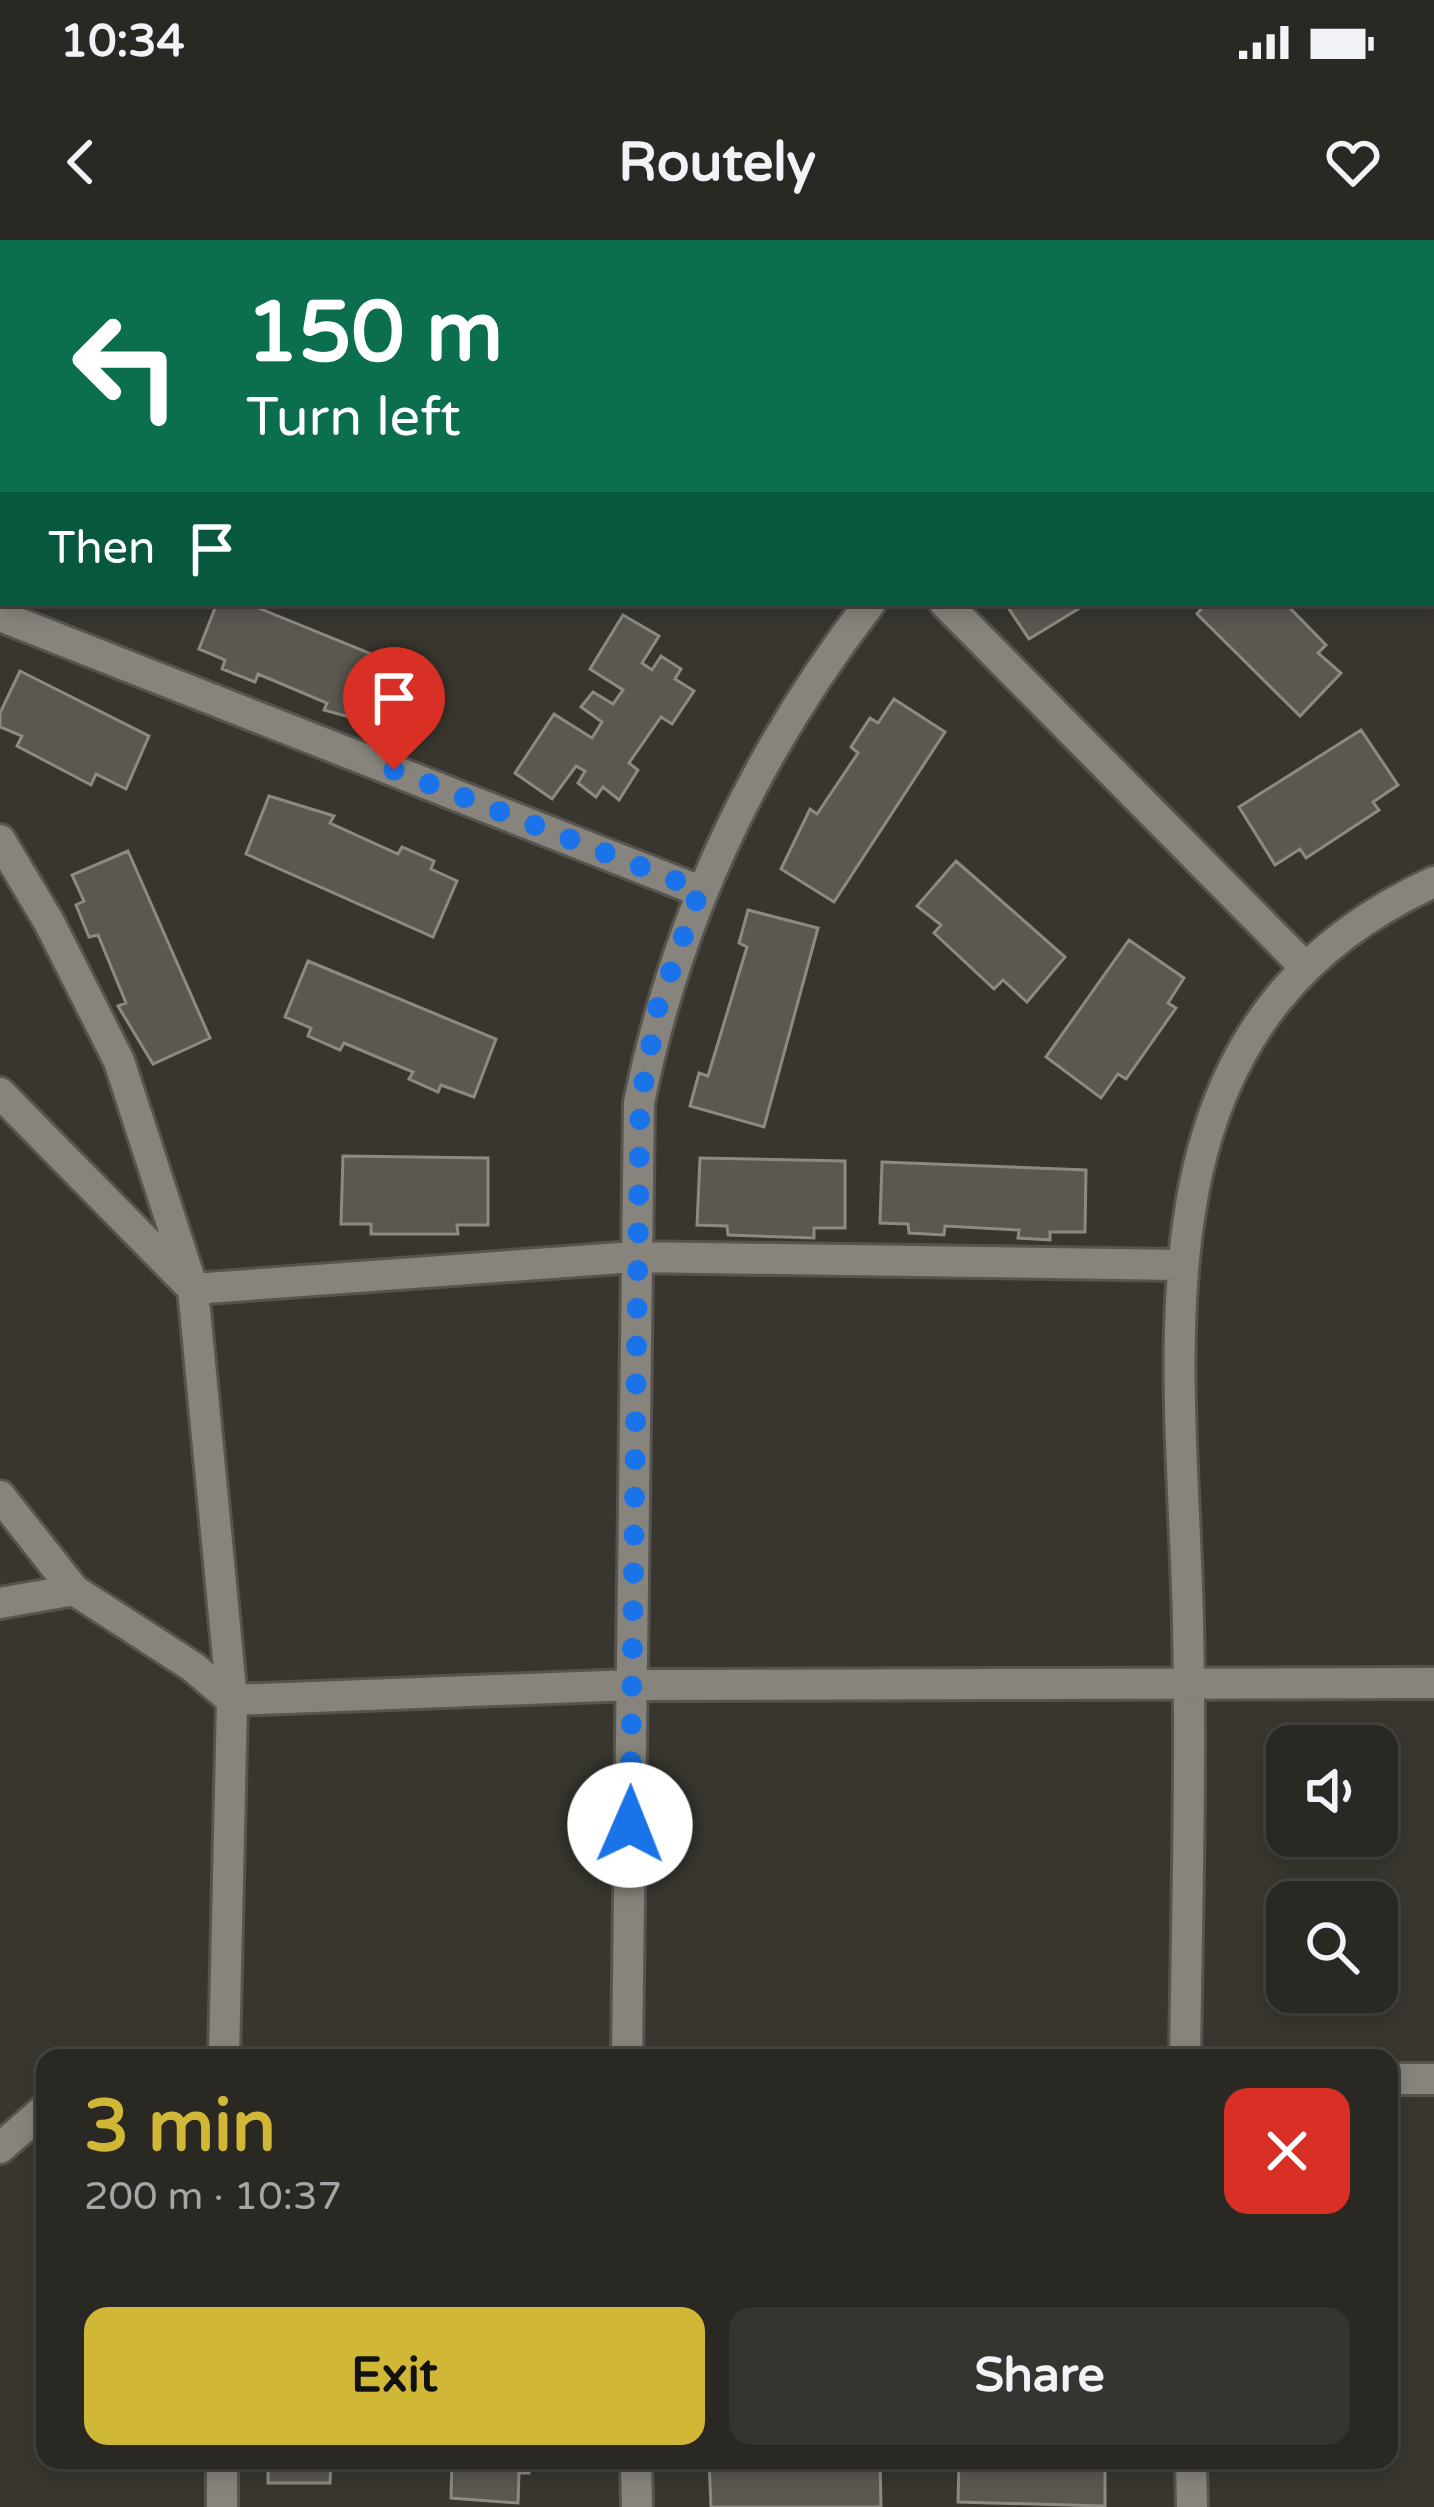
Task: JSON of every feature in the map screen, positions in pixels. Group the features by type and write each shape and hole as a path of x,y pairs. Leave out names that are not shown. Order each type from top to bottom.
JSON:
{"street":[{"path":"627,2049 634,1257 640,1103 658,1007 700,890 742,800 831,654 868,606"},
{"path":"948,606 1305,967"},
{"path":"0,616 700,890"},
{"path":"0,840 119,1061 193,1289 232,1700 224,2049"},
{"path":"1185,2049 1189,1685 1181,1264 1192,1180 1221,1092 1247,1038 1305,967 1387,904 1434,882"},
{"path":"0,1093 193,1289 634,1257 1181,1264"},
{"path":"0,1496 74,1590 193,1667 232,1700 632,1684 1434,1683"},
{"path":"0,1603 74,1590"},
{"path":"1398,2079 1434,2079"},
{"path":"0,2148 36,2117"},
{"path":"222,2469 222,2507"},
{"path":"636,2469 637,2507"},
{"path":"1191,2469 1192,2507"}],"building":[{"path":"216,606 253,606 411,670 389,728 324,710 327,703 258,674 255,682 222,669 225,660 199,649"},
{"path":"1007,606 1083,606 1029,639"},
{"path":"1204,606 1288,606 1326,645 1318,653 1341,673 1300,716 1197,614"},
{"path":"623,615 659,636 642,663 652,670 661,656 681,669 675,679 694,691 672,724 661,717 629,763 638,770 619,800 603,787 596,797 578,783 585,771 576,766 552,799 515,773 554,714 592,738 602,722 581,707 593,692 613,704 623,690 590,669"},
{"path":"20,671 149,736 126,789 96,774 91,785 17,746 22,736 0,727 0,713"},
{"path":"894,699 945,732 834,902 781,869 810,809 817,814 858,753 851,747 870,718 878,723"},
{"path":"1361,730 1398,785 1373,802 1379,810 1306,858 1300,849 1275,865 1239,807"},
{"path":"269,796 334,816 330,823 398,854 402,847 434,861 431,869 457,881 433,937 246,854"},
{"path":"128,851 210,1038 153,1064 118,1006 126,1003 98,935 89,937 76,905 84,901 72,875"},
{"path":"956,861 1065,957 1027,1002 1003,980 994,989 934,933 941,925 917,906"},
{"path":"748,910 818,928 764,1127 690,1106 699,1073 708,1076 747,947 739,943"},
{"path":"1129,940 1184,978 1168,1003 1176,1008 1126,1079 1118,1074 1101,1098 1046,1057"},
{"path":"308,961 496,1039 474,1097 441,1085 438,1092 409,1079 413,1072 344,1043 340,1050 308,1036 311,1028 285,1017"},
{"path":"343,1156 488,1158 488,1225 457,1225 458,1234 371,1234 371,1224 341,1224"},
{"path":"700,1158 845,1161 845,1228 814,1228 814,1238 728,1235 727,1226 697,1225"},
{"path":"882,1162 1086,1170 1085,1232 1050,1232 1050,1240 1018,1238 1019,1230 945,1226 944,1235 909,1233 908,1224 880,1223"},
{"path":"268,2469 331,2469 330,2483 268,2483"},
{"path":"452,2469 529,2469 529,2473 519,2473 518,2503 451,2498"},
{"path":"709,2469 880,2469 881,2507 711,2507"},
{"path":"959,2469 1105,2469 1105,2506 958,2502"}],"route":[{"path":"394,770 700,890 658,1007 640,1103 634,1257 630,1825"}]}
